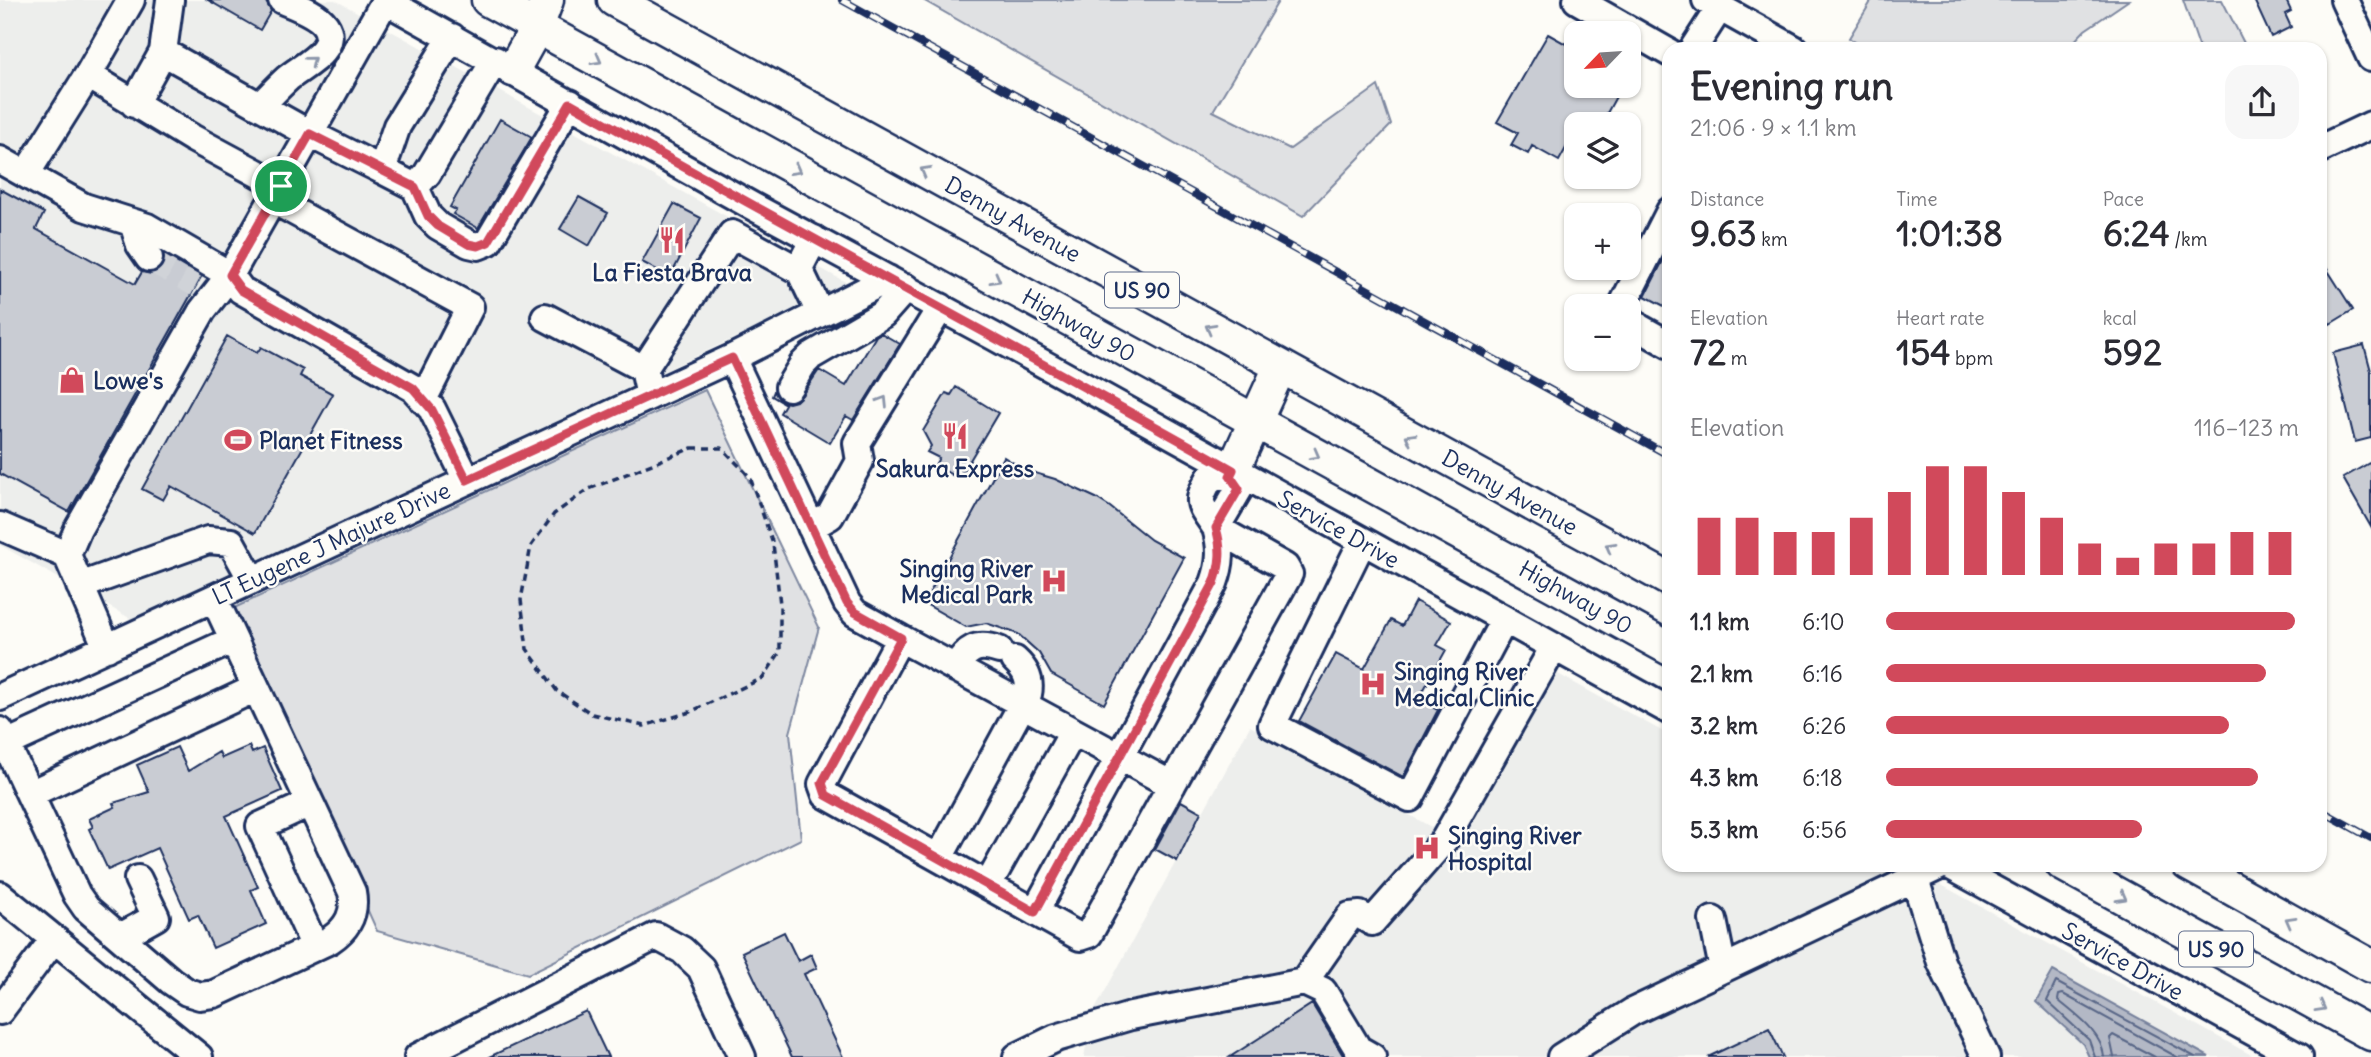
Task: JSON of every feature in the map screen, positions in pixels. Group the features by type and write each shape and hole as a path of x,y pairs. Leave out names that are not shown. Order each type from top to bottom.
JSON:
{"main road":[{"name":"Highway 90","path":"488,0 542,13 1255,422 1662,645"},
{"name":"Denny Avenue","path":"614,0 1662,576"},
{"path":"504,65 542,13"},
{"path":"1232,473 1280,367"},
{"name":"US 90","path":"2077,872 2371,1034"},
{"name":"US 90","path":"2202,872 2371,965"}],"street":[{"path":"26,174 131,0"},
{"path":"134,104 163,52 170,0"},
{"path":"260,106 320,53 326,47 330,36 326,25 319,19 282,0"},
{"path":"67,555 92,505 202,311 214,284 277,193 384,0"},
{"name":"Service Drive","path":"384,0 941,307 1232,473 1662,707"},
{"path":"1577,0 1662,48"},
{"path":"2344,0 2371,58"},
{"path":"1696,42 1713,4 1756,40"},
{"path":"382,170 397,126 452,37"},
{"path":"163,52 310,134 415,187 428,216 438,226 468,244 478,246 488,242 570,103"},
{"path":"415,187 504,65"},
{"path":"88,75 277,193 470,307 423,400"},
{"path":"2327,146 2371,125"},
{"path":"0,160 84,207 147,227 214,284 241,290 413,388 432,410 467,480"},
{"path":"133,223 140,244 149,258"},
{"path":"1628,294 1662,227"},
{"path":"650,396 644,369 732,234 799,269"},
{"path":"799,269 814,239"},
{"path":"799,269 820,313"},
{"path":"761,421 772,414 811,356 883,314 897,283"},
{"name":"LT Eugene J Majure Drive","path":"0,697 732,358 820,313 897,283"},
{"path":"811,527 830,516 860,461 857,449 860,439 941,307"},
{"path":"545,317 644,369"},
{"path":"1641,329 1662,340"},
{"path":"732,358 850,608 1172,785"},
{"path":"1035,912 1214,583 1221,553 1216,528 1200,504 1200,496 1211,476 1232,473"},
{"path":"0,526 67,555 107,648"},
{"path":"901,638 822,783 822,790 826,795 1080,937 1089,934 1289,574 1285,567 1216,528"},
{"path":"80,586 208,540 232,542 252,580"},
{"path":"1363,542 1272,724 1410,798 1504,620"},
{"path":"214,598 352,891 354,905 349,922 340,933 214,994 200,996 187,992 171,981 86,908 77,895 3,738 233,640"},
{"path":"939,858 1028,694 1029,679 1022,666 1007,655 981,646 964,654 955,668"},
{"path":"1304,982 1350,916 1360,915 1372,922 1445,839 1554,647"},
{"path":"30,794 256,688"},
{"path":"988,885 1073,732"},
{"path":"310,803 260,825 315,947"},
{"path":"1561,1057 1632,1012 1930,872"},
{"name":"Service Drive","path":"1961,872 2298,1057"},
{"path":"77,957 112,930 156,917 138,879"},
{"path":"1916,879 1941,962 1986,1057"},
{"path":"0,895 199,1057"},
{"path":"1713,920 1723,969"},
{"path":"418,1057 656,936 682,950 701,968 742,1057"},
{"path":"0,1011 54,939"},
{"path":"1017,1057 1056,1038 1131,1016 1304,982 1323,991 1358,1049 1372,1057"}],"path":[{"path":"692,448 722,448 750,477 774,544 780,604 780,652 763,678 690,712 643,726 592,714 557,691 527,649 521,600 531,546 554,514 589,489 692,448"}],"shaded area":[{"path":"0,0 335,0 849,284 133,620 0,545"},
{"path":"923,0 1279,0 1213,111 1290,149 1378,86 1391,125 1303,216"},
{"path":"1872,0 2129,0 2085,30 2074,42 1855,42 1849,38"},
{"path":"2183,0 2222,0 2243,42 2198,42"},
{"path":"705,390 819,627 790,733 801,839 528,974 377,931 232,609"},
{"name":"Singing River Hospital","path":"1538,663 1662,731 1662,872 1918,872 2255,1057 1084,1057 1092,1015 1250,726 1440,832"}],"water":[{"path":"2053,971 2209,1057 2089,1057 2083,1044 2036,1001"}],"building":[{"path":"208,0 265,0 271,11 260,30"},
{"path":"2254,0 2286,0 2291,11 2285,14 2291,27 2271,37"},
{"path":"1548,34 1564,43 1564,98 1615,98 1608,112 1564,112 1564,152 1559,161 1532,146 1528,154 1511,145 1518,133 1497,122"},
{"path":"500,119 532,137 478,228 453,214 456,210 450,207"},
{"name":"Lowe's","path":"0,189 44,213 36,229 135,284 142,272 151,274 158,270 163,264 164,255 201,277 69,512 0,474"},
{"path":"579,197 608,213 589,246 560,229"},
{"name":"La Fiesta Brava","path":"674,204 701,218 670,277 642,262"},
{"path":"1662,263 1662,305 1645,296"},
{"path":"2327,269 2353,310 2330,324 2327,319"},
{"path":"881,333 900,344 853,420 846,416 830,443 780,413 785,404 772,396 774,391 781,401 796,401 819,370 846,386 876,336"},
{"name":"Planet Fitness","path":"227,336 257,353 261,347 303,370 300,376 333,394 255,533 171,486 163,500 142,489"},
{"path":"2364,345 2371,371 2371,438 2355,442 2333,353"},
{"name":"Sakura Express","path":"956,387 998,413 963,472 958,468 954,476 935,465 939,458 927,452 931,446 923,431 946,393 951,395"},
{"name":"Singing River Medical Park","path":"1004,457 1025,470 1055,479 1096,498 1151,540 1184,558 1104,704 1051,674 1039,653 1018,634 986,623 966,627 924,603"},
{"path":"2371,462 2371,527 2343,478"},
{"name":"Singing River Medical Clinic","path":"1415,601 1451,621 1437,645 1446,650 1418,700 1438,710 1403,777 1299,721 1336,654 1364,669 1391,620 1402,626"},
{"path":"249,746 252,753 263,748 282,791 226,816 258,887 251,890 266,924 213,948 198,915 189,919 157,848 108,870 89,829 93,827 89,819 115,807 113,803 149,792 137,765 177,747 188,771 219,752 222,758"},
{"path":"1181,801 1201,812 1177,861 1155,849"},
{"path":"784,932 798,961 811,954 817,968 804,974 843,1057 792,1057 742,952"},
{"path":"1312,1004 1344,1057 1230,1057"},
{"path":"586,1011 608,1057 489,1057"},
{"path":"1769,1028 1783,1057 1708,1057"}],"tunnel":[{"path":"149,258 197,284"}],"railway":[{"path":"842,0 1662,452"},
{"path":"2327,814 2371,838"}],"place":[{"name":"La Fiesta Brava","path":"672,240"},
{"name":"Lowe's","path":"72,380"},
{"name":"Sakura Express","path":"955,436"},
{"name":"Planet Fitness","path":"238,440"},
{"name":"Singing River Medical Park","path":"1054,581"},
{"name":"Singing River Medical Clinic","path":"1373,684"},
{"name":"Singing River Hospital","path":"1427,848"}],"route":[{"path":"570,103 1233,470 1230,476 1239,489 1216,528 1221,553 1214,583 1035,912 826,795 822,790 822,783 901,638 850,608 732,358 467,480 432,410 413,388 241,290 230,275 281,186 310,134 415,187 428,216 438,226 468,244 478,246 488,242 570,103"}]}
